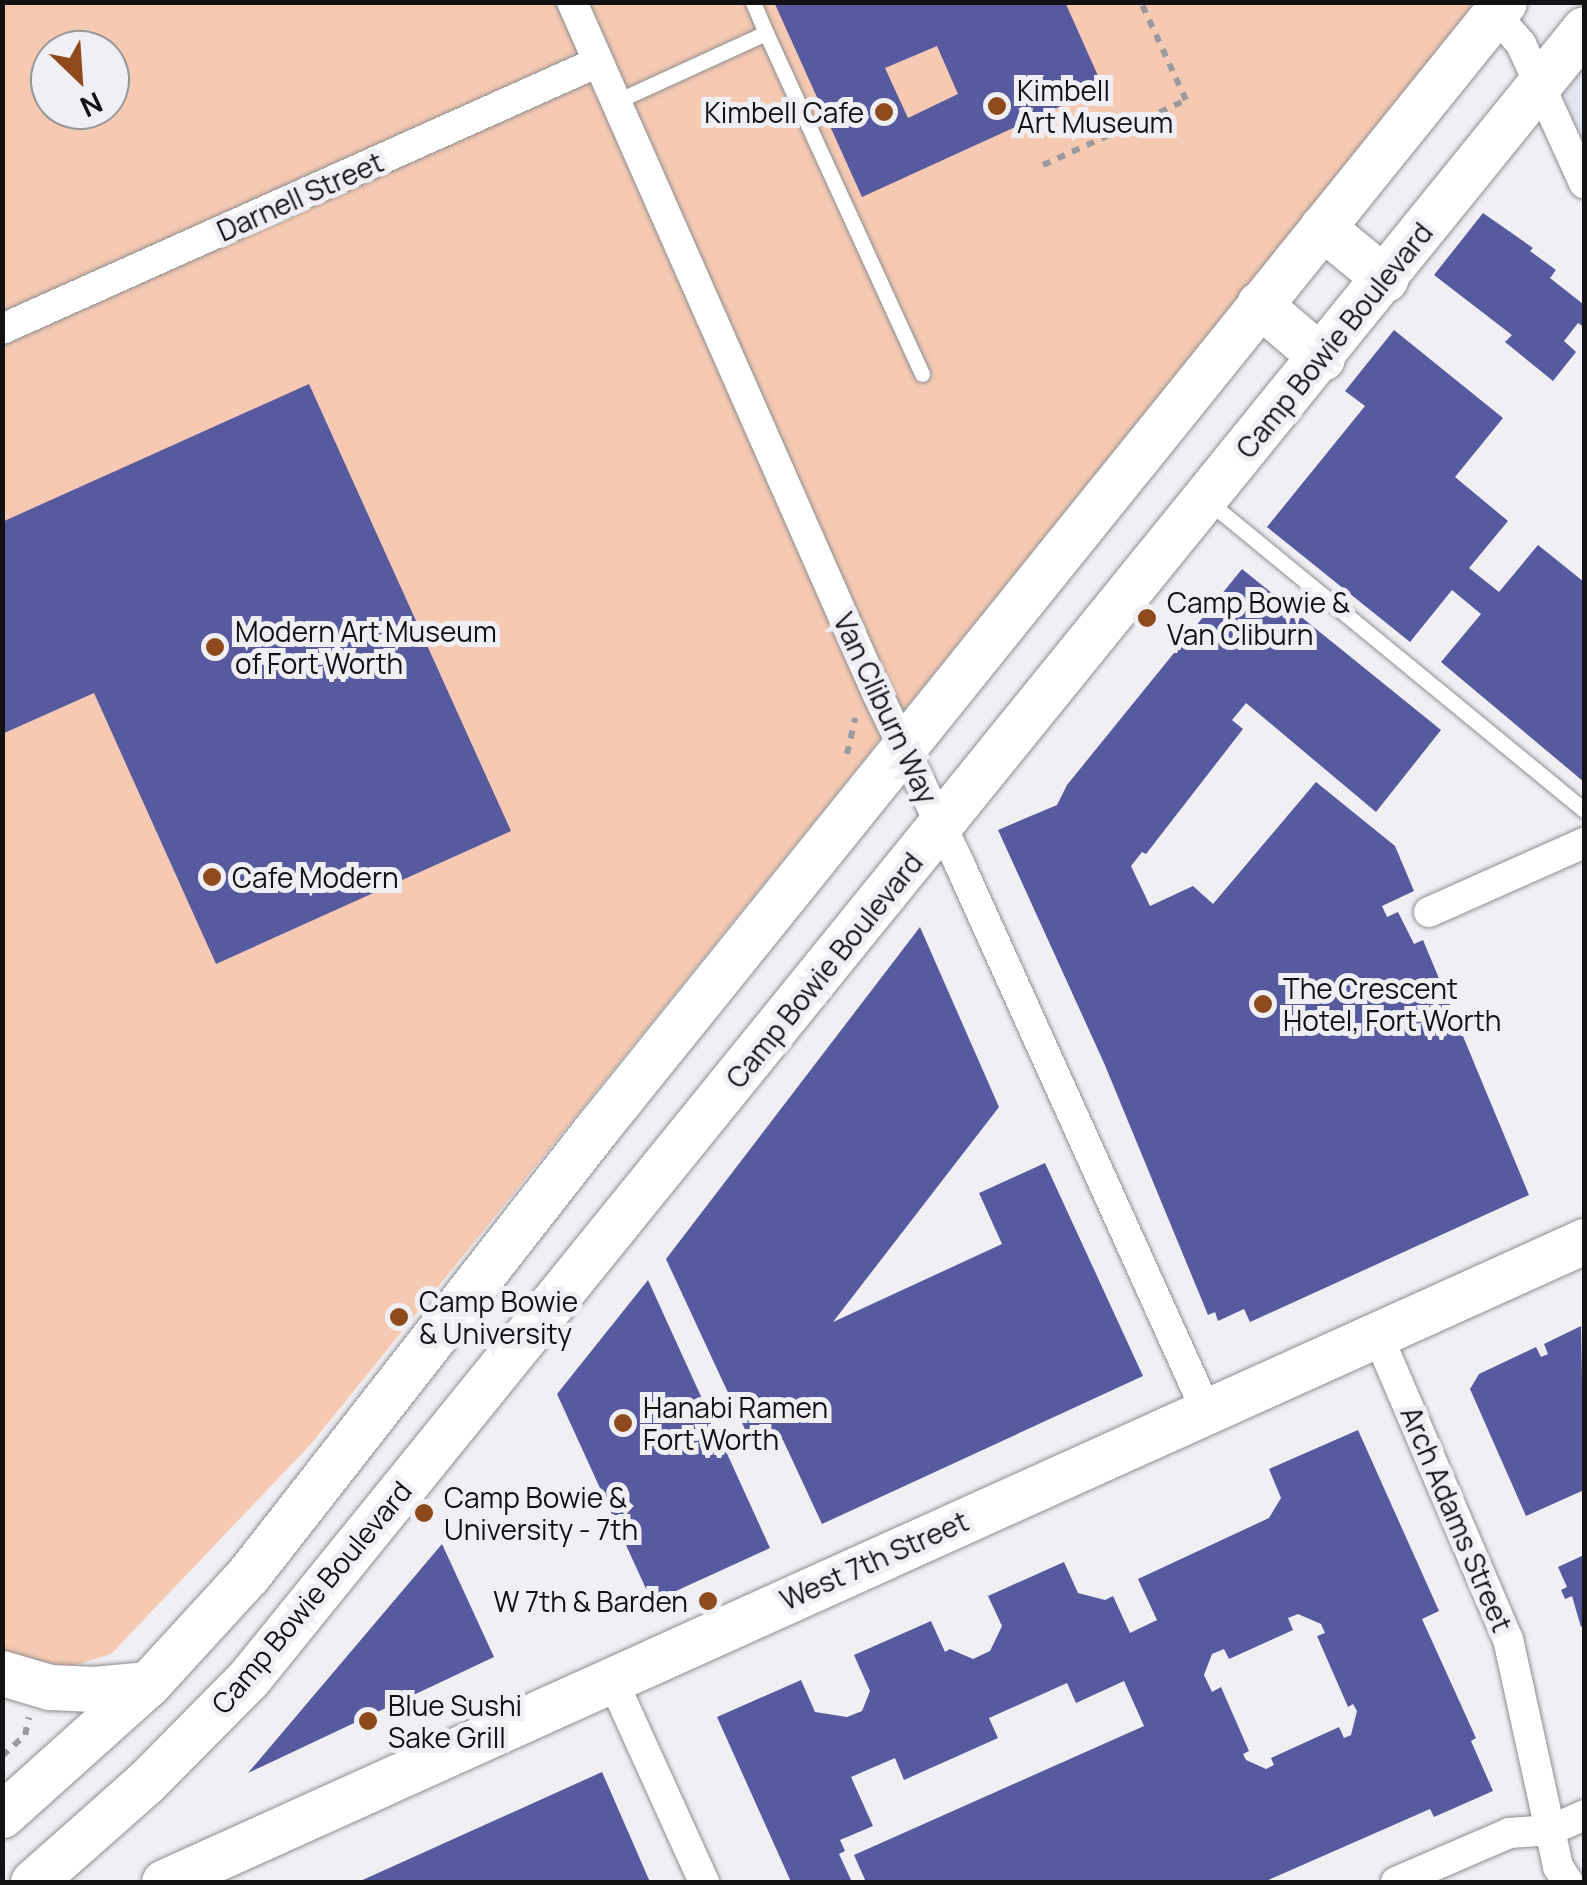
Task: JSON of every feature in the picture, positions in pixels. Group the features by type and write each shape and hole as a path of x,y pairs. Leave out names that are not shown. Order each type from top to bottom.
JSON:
{"main road":[{"path":"2,1815 148,1684 248,1575 418,1356 1258,304 1500,8"},
{"name":"Camp Bowie Boulevard","path":"33,1882 146,1782 248,1679 1204,498 1322,358 1584,29"},
{"path":"1322,226 1385,278"},
{"path":"1258,304 1322,358"},
{"name":"West 7th Street","path":"164,1882 1584,1241"},
{"path":"418,1356 476,1400"},
{"path":"16,1690 148,1684"}],"street":[{"name":"Van Cliburn Way","path":"572,2 903,749 1206,1410"},
{"path":"1500,8 1541,84 1584,182"},
{"name":"Darnell Street","path":"2,329 598,62"},
{"path":"1429,912 1584,843"},
{"name":"Arch Adams Street","path":"1377,1334 1508,1639 1558,1867 1568,1882"},
{"path":"611,1677 704,1882"},
{"path":"1396,1882 1509,1832 1551,1830 1584,1815"}],"lane":[{"path":"753,2 922,374"},
{"path":"615,102 766,33"},
{"path":"1204,498 1584,810"}],"path":[{"path":"1042,165 1186,100 1142,2"},
{"path":"2,1756 25,1736 16,1690"}],"shaded area":[{"path":"3,3 1476,3 311,1444 111,1654 53,1672 3,1659"},
{"path":"1584,59 1584,144 1560,90"}],"building":[{"name":"Kimbell Art Museum","path":"774,2 1065,2 1103,87 862,197","holes":["937,46 958,94 908,118 885,68"]},
{"path":"1483,213 1533,248 1530,251 1556,270 1550,278 1583,304 1584,327 1578,323 1564,341 1576,352 1553,381 1505,342 1512,335 1434,275"},
{"path":"1394,330 1503,418 1455,477 1508,521 1469,568 1499,592 1538,545 1584,582 1584,782 1441,662 1481,614 1452,590 1410,642 1267,527 1365,406 1345,391"},
{"name":"Modern Art Museum of Fort Worth","path":"309,384 511,831 216,964 94,693 2,734 2,522"},
{"name":"The Crescent Hotel, Fort Worth","path":"1242,569 1441,730 1376,812 1246,703 1232,720 1243,729 1146,854 1142,852 1131,866 1150,906 1193,886 1213,904 1316,782 1395,846 1414,891 1382,906 1387,917 1398,912 1414,944 1423,940 1529,1195 1250,1322 1244,1309 1218,1321 1215,1312 1208,1315 1104,1063 998,830 1057,805 1067,785"},
{"path":"920,927 999,1107 833,1322 1002,1244 979,1193 1045,1163 1143,1376 822,1524 783,1440 756,1453 666,1259"},
{"path":"648,1280 770,1548 652,1602 557,1394"},
{"path":"1581,1326 1584,1490 1526,1516 1470,1389 1479,1374 1536,1347 1541,1357 1548,1354 1544,1344"},
{"path":"1358,1430 1439,1611 1422,1619 1476,1738 1471,1741 1493,1791 1434,1817 1430,1809 1264,1882 866,1882 854,1855 1144,1726 1124,1681 1076,1703 1067,1683 989,1718 998,1738 904,1780 895,1758 851,1777 873,1826 840,1840 845,1851 839,1854 852,1882 791,1882 717,1717 801,1680 815,1712 847,1717 862,1711 870,1691 854,1655 931,1621 945,1652 950,1649 973,1659 990,1651 1002,1626 988,1596 1064,1562 1078,1593 1105,1600 1113,1596 1130,1633 1157,1620 1138,1579 1269,1518 1281,1498 1269,1469","holes":["1298,1614 1321,1624 1325,1633 1317,1636 1348,1707 1353,1704 1357,1711 1351,1735 1344,1738 1339,1727 1271,1758 1274,1765 1266,1769 1246,1760 1243,1754 1249,1751 1221,1687 1212,1692 1204,1675 1212,1654 1224,1649 1229,1659 1293,1630 1288,1618"]},
{"path":"442,1544 494,1657 248,1773"},
{"path":"1584,1555 1581,1627 1572,1596 1565,1599 1561,1590 1567,1587 1558,1567"},
{"path":"602,1772 650,1882 358,1882"}],"place":[{"name":"Kimbell Art Museum","path":"997,106"},
{"name":"Kimbell Cafe","path":"884,112"},
{"name":"Camp Bowie & Van Cliburn","path":"1147,618"},
{"name":"Modern Art Museum of Fort Worth","path":"215,647"},
{"name":"Cafe Modern","path":"212,877"},
{"name":"The Crescent Hotel, Fort Worth","path":"1263,1004"},
{"name":"Camp Bowie & University","path":"399,1317"},
{"name":"Hanabi Ramen Fort Worth","path":"623,1423"},
{"name":"Camp Bowie & University - 7th","path":"424,1513"},
{"name":"W 7th & Barden","path":"708,1601"},
{"name":"Blue Sushi Sake Grill","path":"368,1721"}]}
